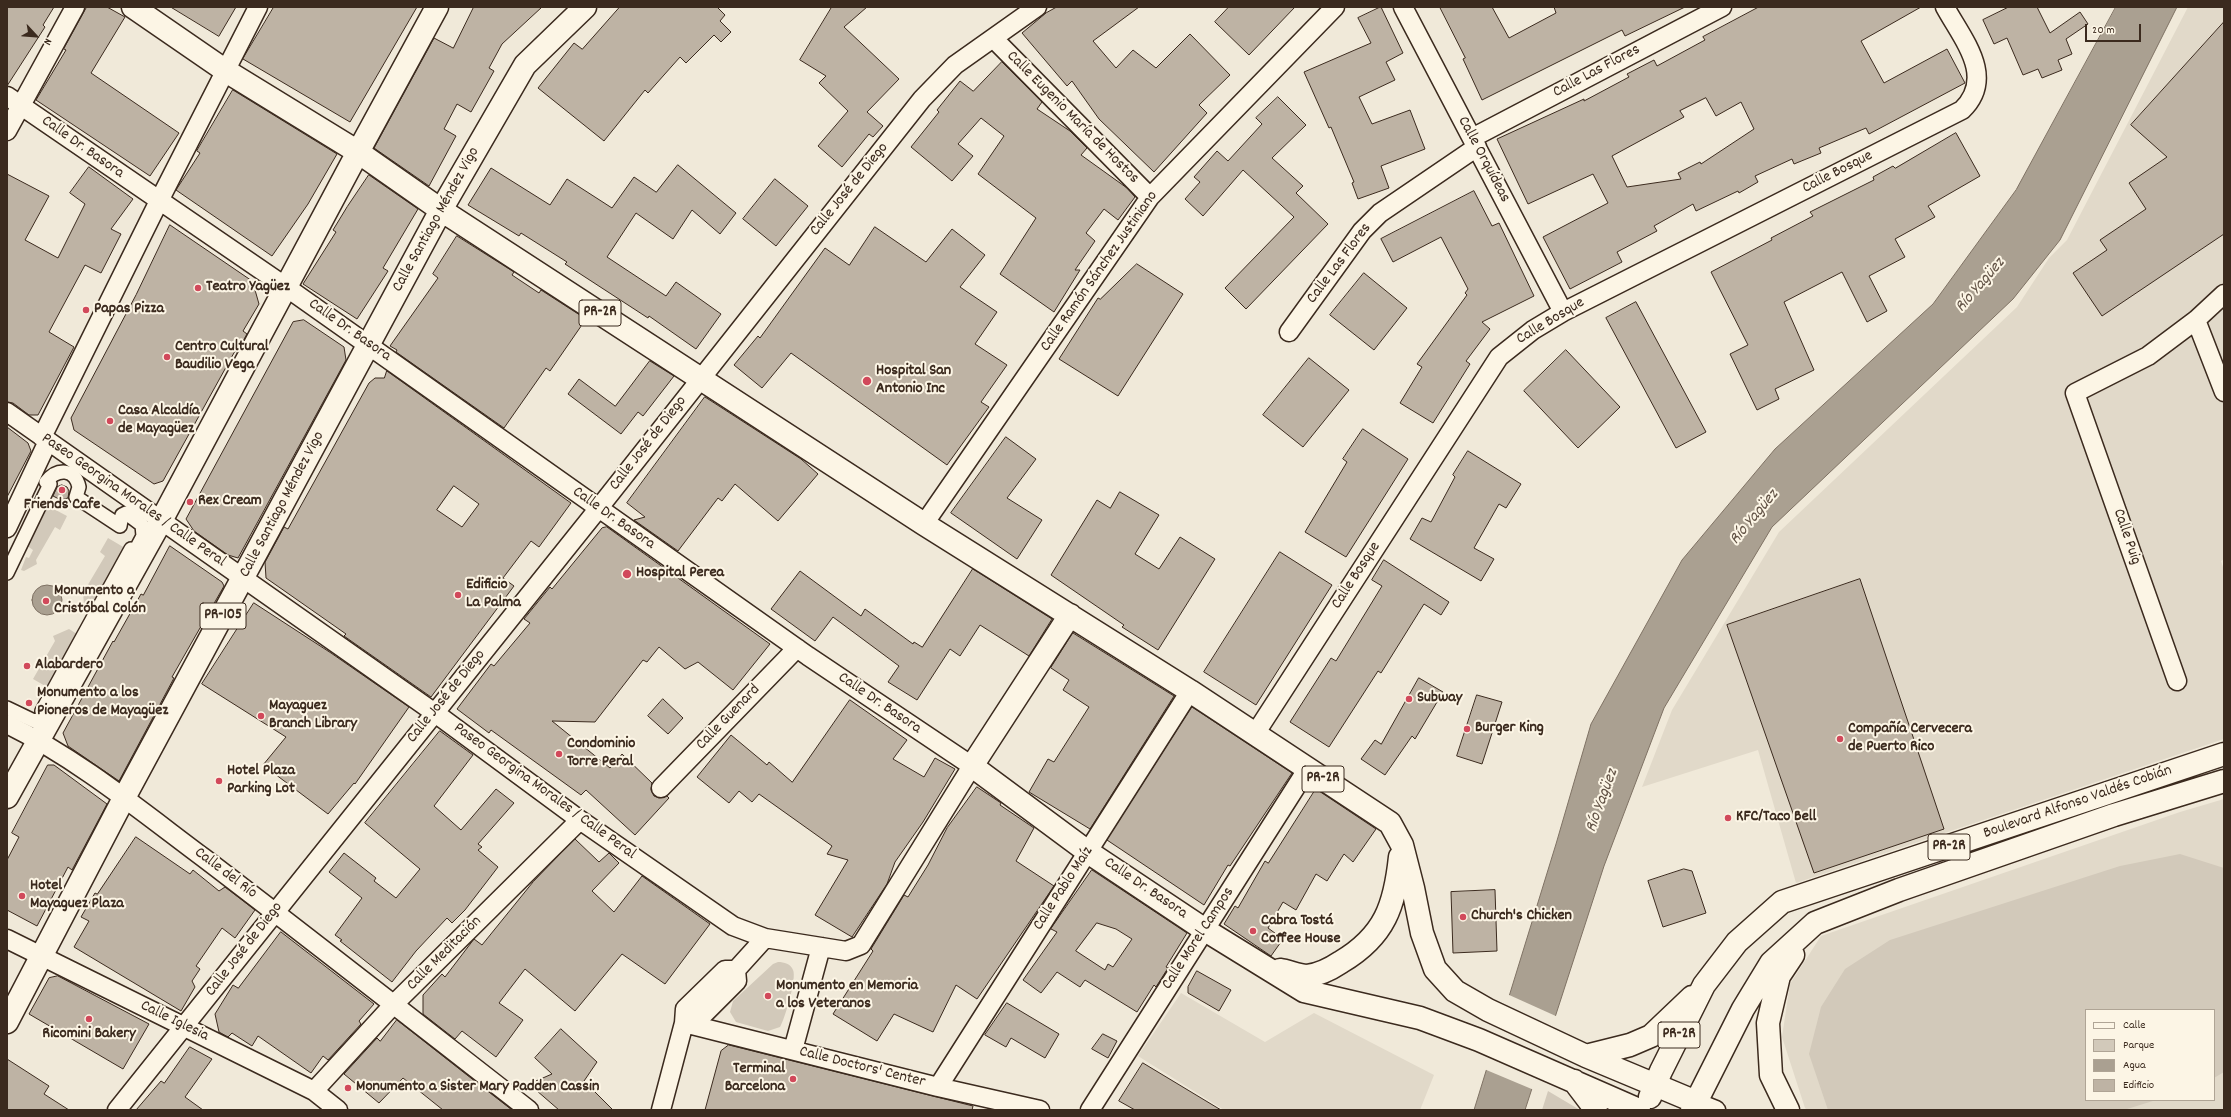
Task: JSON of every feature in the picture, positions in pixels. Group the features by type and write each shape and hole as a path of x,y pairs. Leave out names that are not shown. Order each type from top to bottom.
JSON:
{"main road":[{"name":"PR-2R","path":"133,7 226,71 358,152 442,210 924,524 1190,691 1390,823 1402,845 1422,933 1435,969 1455,991 1488,1010 1586,1056 1655,1085 1694,1106"},
{"path":"7,797 161,521 358,152 438,7"},
{"name":"Calle Santiago Méndez Vigo","path":"7,1022 43,956 124,798 442,210 525,65 585,7"},
{"path":"972,766 1070,615"},
{"name":"Boulevard Alfonso Valdés Cobián","path":"1646,1110 1655,1085 1704,985 1737,942 1782,902 2224,754"},
{"name":"Calle Dr. Basora","path":"972,766 1088,852 1205,930 1304,991 1420,1018 1479,1040 1574,1080 1639,1110"},
{"name":"Boulevard Alfonso Valdés Cobián","path":"1694,1106 1743,1009 1771,963 1815,924 1899,890 2091,822 2224,781"},
{"path":"1261,965 1307,976 1331,968 1356,953 1376,933 1389,911 1397,888 1402,845"},
{"path":"1788,1110 1771,1075 1768,1023 1779,976 1815,924"},
{"path":"1586,1056 1630,1044 1652,1036 1704,985"},
{"path":"1574,1080 1596,1110"}],"street":[{"path":"7,131 14,101 75,7"},
{"path":"7,528 45,439 159,201 258,7"},
{"name":"Calle José de Diego","path":"117,1110 185,1027 274,912 435,713 922,99 955,65 1038,7"},
{"name":"Calle Ramón Sánchez Justiniano","path":"924,524 1150,197 1335,7"},
{"name":"Calle Orquídeas","path":"1403,7 1563,312"},
{"name":"Calle Las Flores","path":"1289,332 1362,231 1380,213 1474,142 1722,7"},
{"name":"Calle Bosque","path":"1256,734 1499,357 1533,330 1563,312 1962,110 1971,101 1976,91 1978,78 1975,63 1945,7"},
{"name":"Calle Eugenio María de Hostos","path":"994,39 1150,197"},
{"name":"Calle Dr. Basora","path":"14,101 286,287 797,648 972,766"},
{"path":"2224,294 2196,320 2224,392"},
{"name":"Calle Puig","path":"2177,681 2075,393 2148,356 2196,320"},
{"name":"Paseo Georgina Morales / Calle Peral","path":"7,412 435,713 580,820 727,922 765,938 846,951 855,949 866,940 972,766"},
{"path":"7,574 50,484 46,482 53,474 58,472 68,472 72,475 79,487 76,497 120,526 122,515 126,513 142,524 143,536 135,551 132,549 128,556 42,711 45,712 41,719 34,721 7,708"},
{"name":"Calle Guenard","path":"661,788 797,648"},
{"name":"Calle Pablo Maíz","path":"938,1087 1190,691"},
{"name":"Calle del Río","path":"7,724 40,740 124,798 274,912 529,1110"},
{"name":"Calle Morel Campos","path":"1090,1110 1308,768"},
{"name":"Calle Meditación","path":"314,1091 393,1005 580,820"},
{"path":"661,1110 689,1024 737,981 736,970 765,938"},
{"name":"Calle Iglesia","path":"7,939 314,1091 338,1110"},
{"path":"793,1050 821,947"},
{"name":"Calle Doctors' Center","path":"689,1024 938,1087 1032,1109"},
{"path":"1694,1106 1716,1110"}],"shaded area":[{"path":"2188,7 2224,7 2224,559 2221,561 2224,570 2224,739 1796,883 1758,750 1642,787 1672,710 1779,532 2017,307 2049,258 2067,240"},
{"path":"2224,799 2224,1110 1807,1110 1805,1108 1782,1037 1790,984 1821,936 2180,812"},
{"path":"1181,993 1265,1042 1314,1013 1434,1075 1420,1110 1224,1110 1138,1056"}],"green space":[{"path":"45,507 50,507 67,516 60,530 55,527 36,560 37,564 24,571 21,570 26,557 29,558 33,550 26,545"},
{"path":"108,538 125,548 91,609 84,604 83,593 105,556 100,552"},
{"path":"69,629 77,634 47,687 33,679 55,641 53,636"},
{"path":"2180,854 2224,868 2224,1072 2215,1077 2215,1009 2085,1009 2085,1101 2153,1101 2124,1110 1828,1110 1809,1054 1821,1007 1845,969 1890,940 2120,866"},
{"path":"778,962 789,965 794,974 790,998 780,1027 768,1031 736,1022 730,1012 733,1001 773,964"},
{"path":"1548,1091 1580,1110 1542,1110"}],"water":[{"name":"Río Yagüez","path":"2116,7 2177,7 2060,240 2013,299 1772,527 1664,708 1604,866 1525,1110 1474,1110 1556,844 1591,724 1682,560 1775,449 1933,304 2016,190"},
{"name":"Monumento a Cristóbal Colón","path":"47,585 53,586 61,594 61,606 53,614 47,615 41,614 33,606 32,600 33,594 41,586"}],"pier":[{"path":"1507,994 1558,1017 1534,1090 1484,1069"}],"building":[{"path":"7,7 54,7 43,25 45,27 7,86"},
{"path":"87,7 107,7 125,17 91,73 179,133 150,176 36,100 66,50 64,49"},
{"path":"171,7 236,7 219,36"},
{"path":"274,7 417,7 350,122 243,59"},
{"path":"474,7 542,7 502,44 489,68 494,71 471,112 457,104 444,129 456,136 429,186 374,148 434,38 453,48"},
{"path":"620,7 717,7 725,15 720,21 731,32 721,42 714,35 686,63 680,57 648,93 645,90 604,141 538,88 574,43 582,49"},
{"path":"832,7 867,7 844,27 899,79 867,112 883,126 873,137 869,134 842,167 818,146 848,111 819,83 826,76 800,60"},
{"path":"1057,7 1139,7 1093,41 1116,68 1133,50 1156,68 1190,34 1230,75 1199,105 1207,113 1154,172 1099,119 1072,81 1067,86 1022,33 1046,13"},
{"path":"1229,7 1295,7 1249,55 1215,22"},
{"path":"1381,7 1403,53 1386,62 1395,80 1359,97 1372,124 1410,110 1425,149 1381,166 1389,188 1358,199 1352,183 1354,182 1331,127 1329,128 1304,72 1371,43 1358,18"},
{"path":"1440,7 1492,7 1509,38 1556,13 1554,7 1685,7 1625,36 1622,30 1482,100 1463,59 1465,58"},
{"path":"1759,7 1921,7 1861,41 1884,83 1947,49 1965,83 1869,134 1866,128 1819,148 1821,153 1794,164 1792,159 1755,176 1758,182 1739,193 1738,191 1696,211 1693,204 1654,226 1657,231 1617,252 1622,262 1570,289 1543,237 1608,203 1593,174 1528,204 1497,139 1584,99 1584,101 1629,77 1627,74 1654,60 1657,66 1705,40 1703,37","holes":["1706,98 1716,116 1741,102 1754,129 1701,164 1700,162 1678,173 1681,179 1627,187 1612,156 1684,117 1680,111"]},
{"path":"2009,7 2037,7 2050,33 2080,12 2088,24 2066,39 2072,54 2058,60 2062,70 2042,78 2038,69 2023,75 2007,38 1994,44 1983,20"},
{"path":"2224,22 2224,234 2102,316 2073,273 2107,250 2100,240 2146,209 2129,183 2167,157 2131,125"},
{"path":"1002,62 1042,102 1037,109 1070,131 1087,148 1081,155 1127,188 1135,197 1118,220 1104,209 1086,233 1095,241 1075,270 1080,270 1054,312 1000,274 1036,218 978,174 1004,136 981,118 958,144 973,156 952,181 911,147 939,112 937,110 960,81 973,91"},
{"path":"233,90 337,154 308,204 272,256 176,190 200,153 197,151"},
{"path":"1278,97 1306,125 1272,158 1303,186 1296,193 1328,224 1246,309 1225,288 1294,217 1243,170 1203,216 1185,199 1200,182 1194,177 1217,151 1228,161 1262,124 1256,118"},
{"path":"1956,133 1980,176 1928,206 1935,217 1895,239 1905,257 1869,276 1887,311 1867,322 1842,272 1784,302 1814,370 1775,389 1779,399 1757,410 1730,354 1748,345 1711,272 1772,240 1771,238 1813,216 1810,212 1874,180 1873,177 1893,166 1895,168"},
{"path":"678,165 736,213 720,234 692,210 673,239 636,213 607,257 666,296 676,282 721,314 696,349 649,316 648,318 565,264 567,262 521,233 519,236 468,205 491,168 550,205 567,179 612,208 634,177 656,192"},
{"path":"89,167 133,199 111,229 121,234 101,273 85,265 49,332 74,347 38,415 29,415 13,403 7,402 7,174 49,196 25,240 58,258 85,204 70,193"},
{"path":"369,175 418,209 383,268 388,271 357,319 303,284 336,232 333,230"},
{"path":"775,179 808,206 776,246 743,219"},
{"path":"1474,191 1492,226 1499,223 1534,296 1482,322 1490,329 1466,361 1470,364 1433,423 1400,403 1422,367 1417,364 1467,295 1465,293 1468,289 1441,237 1393,262 1381,239"},
{"path":"170,225 258,285 255,290 259,304 243,331 247,334 237,352 235,351 163,481 154,484 74,430 71,418 136,295"},
{"path":"875,227 926,262 952,229 985,255 960,287 997,312 975,344 1007,365 981,402 989,407 947,465 791,353 762,388 734,365 758,336 760,338 825,248 849,265"},
{"path":"457,236 514,272 512,275 539,293 541,290 586,319 550,371 546,368 504,428 396,352 397,350 390,346 438,278 433,274"},
{"path":"1137,264 1183,294 1118,396 1059,359 1098,298 1100,299"},
{"path":"1364,273 1407,308 1374,350 1330,315"},
{"path":"1636,302 1706,432 1676,448 1606,318"},
{"path":"304,320 344,347 346,360 238,558 228,555 194,531 186,519 293,322"},
{"path":"1566,350 1620,407 1578,448 1524,391"},
{"path":"1309,358 1349,390 1303,447 1263,415"},
{"path":"650,361 674,376 643,416 638,412 621,434 568,394 579,379 615,406"},
{"path":"387,371 571,503 539,547 531,541 503,578 514,586 431,697 344,636 346,634 266,578 265,562 284,527 288,529 369,383 375,378 384,378","holes":["454,486 479,504 462,527 437,510"]},
{"path":"705,397 801,459 818,474 778,521 735,484 722,501 718,498 678,551 634,520 645,517 627,503"},
{"path":"7,427 28,443 31,451 7,497"},
{"path":"1363,429 1408,459 1346,557 1305,532 1347,462 1343,459"},
{"path":"1006,437 1036,459 1007,498 1042,520 1017,559 951,513"},
{"path":"1468,451 1521,484 1506,508 1499,504 1474,548 1494,559 1481,581 1410,539 1422,518 1431,522 1455,477 1453,475"},
{"name":"Friends Cafe","path":"62,485 67,487 69,491 68,498 61,500 53,496 57,487"},
{"path":"1120,492 1159,515 1135,554 1159,569 1180,537 1215,559 1158,650 1122,627 1124,625 1051,575 1097,500 1110,508"},
{"path":"607,527 770,644 733,690 698,662 685,669 659,647 647,662 643,660 595,722 552,721 610,768 622,754 652,783 651,790 654,796 659,798 667,796 669,798 635,835 586,790 581,795 491,730 489,733 457,709 491,664 494,666 530,623 524,619 550,587 552,589 602,528"},
{"path":"170,546 222,582 224,586 172,677 174,678 119,781 68,746 63,733 113,641 114,642 141,594 143,595"},
{"path":"1280,552 1332,585 1256,705 1204,672"},
{"path":"1384,560 1449,602 1441,615 1424,604 1381,673 1378,671 1329,747 1290,722 1331,658 1336,661 1382,586 1372,580"},
{"path":"973,569 1052,619 1029,656 980,625 960,656 950,649 917,700 888,682 899,666 833,617 815,641 771,609 800,571 861,616 865,609 913,644 914,642 922,647"},
{"name":"Compañía Cervecera de Puerto Rico","path":"1860,579 1944,829 1814,873 1727,625"},
{"path":"254,603 331,653 409,707 355,784 354,783 328,814 263,765 286,737 202,684"},
{"path":"1073,633 1174,696 1090,829 1029,792 1048,759 1054,762 1089,707 1063,690 1069,680 1051,668"},
{"path":"1419,678 1443,692 1415,739 1412,736 1385,775 1361,759 1375,740 1381,744"},
{"path":"1477,695 1502,702 1482,764 1457,756"},
{"path":"663,699 683,718 668,734 648,716"},
{"path":"850,700 907,740 893,759 924,777 935,758 955,769 923,822 895,862 887,884 852,937 815,915 848,860 827,854 832,846 759,794 752,802 739,791 729,803 697,777 731,735 767,765 769,762 792,782"},
{"path":"1192,707 1292,773 1230,866 1228,865 1204,905 1107,840"},
{"path":"440,731 473,755 434,806 461,830 496,789 514,803 478,844 482,847 478,850 498,867 465,910 452,923 447,918 416,951 392,982 340,941 342,940 335,935 362,898 329,872 344,853 376,878 374,881 396,898 420,869 365,823"},
{"path":"48,765 54,765 107,804 72,870 68,867 37,926 7,910 7,860 19,837 12,833"},
{"path":"977,787 1034,828 1016,861 1054,886 977,999 956,985 933,1032 894,1014 877,1041 833,1014 873,951 871,949 904,895 908,897 928,865 947,828"},
{"path":"1316,789 1376,829 1353,862 1344,854 1327,881 1316,874 1296,910 1283,902 1268,928 1283,939 1271,956 1224,924 1235,906 1238,908 1265,861 1268,863"},
{"path":"136,837 190,874 193,870 219,891 225,887 255,910 235,938 222,928 196,966 200,969 192,981 195,987 181,1011 74,947 89,921 81,917 95,893 97,894"},
{"path":"575,839 599,862 609,853 619,863 592,891 614,912 642,876 710,924 665,984 622,954 575,1011 525,969 499,1003 523,1020 496,1057 462,1031 455,1039 423,1014 423,995 442,974 445,977 474,939 482,945 533,882"},
{"path":"1684,869 1692,871 1706,913 1663,927 1648,881"},
{"path":"1092,870 1187,933 1166,967 1168,968 1156,987 1154,985 1137,1012 1085,980 1080,987 1057,972 1041,993 1023,980 1057,932 1051,929","holes":["1097,923 1116,929 1132,939 1113,967 1108,964 1105,970 1076,951"]},
{"path":"1495,890 1497,951 1453,953 1451,892"},
{"path":"281,932 374,1004 359,1021 361,1024 328,1060 323,1056 311,1073 258,1036 252,1046 232,1033 228,1037 219,1032 215,1014 233,985 238,988"},
{"path":"1197,971 1231,990 1219,1011 1188,993 1188,987"},
{"name":"Ricomini Bakery","path":"58,976 149,1024 123,1069 29,1014 49,978"},
{"path":"1007,1003 1059,1034 1045,1058 1011,1038 1006,1047 985,1035"},
{"path":"397,1020 512,1110 443,1110 403,1078 379,1103 344,1074 377,1038 380,1041"},
{"path":"561,1029 597,1062 584,1081 613,1110 559,1110 529,1084 552,1074 535,1058"},
{"path":"1103,1034 1117,1041 1108,1058 1092,1049"},
{"name":"Terminal Barcelona","path":"729,1045 973,1106 972,1110 705,1110 721,1051"},
{"path":"190,1047 212,1059 185,1097 203,1110 136,1110 161,1081 164,1083"},
{"path":"7,1059 49,1086 44,1094 69,1110 7,1110"},
{"path":"1143,1063 1221,1110 1135,1110 1119,1101"}],"place":[{"name":"Teatro Yagüez","path":"198,288"},
{"name":"Papas Pizza","path":"86,310"},
{"name":"Centro Cultural Baudilio Vega","path":"167,357"},
{"name":"Hospital San Antonio Inc","path":"867,381"},
{"name":"Casa Alcaldía de Mayagüez","path":"110,421"},
{"name":"Friends Cafe","path":"62,490"},
{"name":"Rex Cream","path":"190,502"},
{"name":"Hospital Perea","path":"627,574"},
{"name":"Edificio La Palma","path":"458,595"},
{"name":"Monumento a Cristóbal Colón","path":"46,601"},
{"name":"Alabardero","path":"27,666"},
{"name":"Subway","path":"1409,699"},
{"name":"Monumento a los Pioneros de Mayagüez","path":"29,703"},
{"name":"Mayaguez Branch Library","path":"261,716"},
{"name":"Burger King","path":"1467,729"},
{"name":"Compañía Cervecera de Puerto Rico","path":"1840,739"},
{"name":"Condominio Torre Peral","path":"559,754"},
{"name":"Hotel Plaza Parking Lot","path":"219,781"},
{"name":"KFC/Taco Bell","path":"1728,818"},
{"name":"Hotel Mayaguez Plaza","path":"22,896"},
{"name":"Church's Chicken","path":"1463,917"},
{"name":"Cabra Tostá Coffee House","path":"1253,931"},
{"name":"Monumento en Memoria a los Veteranos","path":"768,996"},
{"name":"Ricomini Bakery","path":"89,1019"},
{"name":"Terminal Barcelona","path":"793,1079"},
{"name":"Monumento a Sister Mary Padden Cassin","path":"348,1088"}]}
